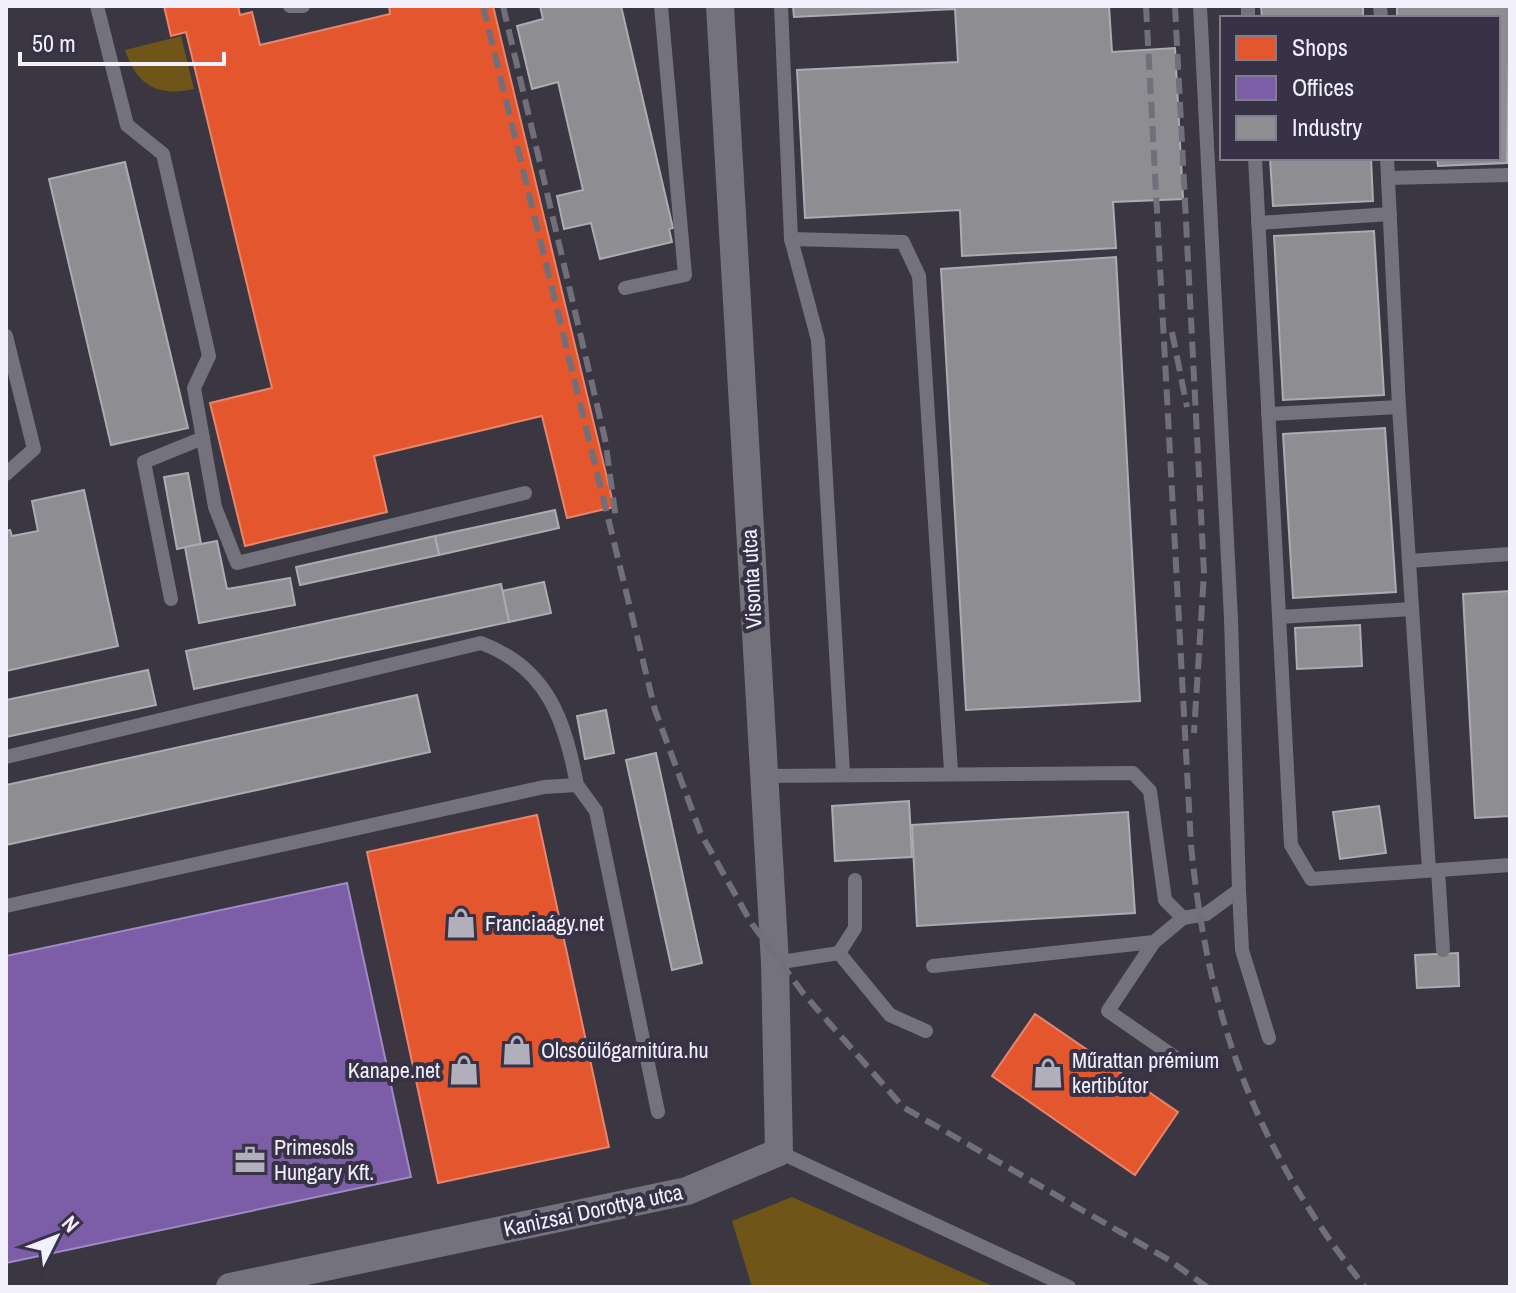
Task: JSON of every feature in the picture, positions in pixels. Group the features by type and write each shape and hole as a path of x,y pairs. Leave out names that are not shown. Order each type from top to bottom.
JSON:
{"street":[{"name":"Visonta utca","path":"720,6 775,963 779,1152"},
{"name":"Kanizsai Dorottya utca","path":"230,1287 687,1191 779,1152"}],"lane":[{"path":"97,6 127,125 163,154 209,356 194,388 215,507 237,563 525,493"},
{"path":"290,6 303,6"},
{"path":"625,288 685,275 661,6"},
{"path":"781,6 791,239 818,340 843,773"},
{"path":"1200,6 1231,619 1242,950 1269,1038"},
{"path":"1255,160 1291,845 1311,879 1510,865"},
{"path":"1387,160 1412,609 1443,950"},
{"path":"1388,178 1510,175"},
{"path":"1258,223 1390,214"},
{"path":"791,239 903,242 919,276 951,771"},
{"path":"6,336 34,449 6,474"},
{"path":"1268,414 1399,407"},
{"path":"171,599 144,462 203,438"},
{"path":"1409,561 1510,554"},
{"path":"1279,617 1412,609"},
{"path":"6,757 481,643 505,652 527,670 558,711 568,735 577,785 596,811 658,1112"},
{"path":"762,776 951,771 1133,773 1150,791 1165,900 1183,918"},
{"path":"6,906 544,787 577,785"},
{"path":"775,963 839,953 855,928 855,880"},
{"path":"1179,1060 1108,1011 1154,942 1183,918 1206,914 1239,890"},
{"path":"933,966 1154,942"},
{"path":"839,953 890,1015 926,1031"},
{"path":"779,1152 1069,1287"}],"shaded area":[{"path":"181,36 194,89 170,91 150,86 136,72 125,50"},
{"path":"792,1197 995,1287 752,1287 732,1221"}],"building: Shops":[{"path":"164,6 238,6 240,15 252,12 260,45 390,14 389,6 493,6 614,507 567,518 542,416 374,456 387,512 245,546 210,403 272,388 186,32 171,36"},
{"path":"537,815 609,1147 438,1183 367,852"},
{"path":"1035,1014 1178,1112 1135,1175 992,1076"}],"building: Offices":[{"path":"347,883 411,1177 6,1263 6,956"}],"building: Industry":[{"path":"540,6 621,6 673,228 669,229 672,242 600,259 591,223 564,229 557,196 583,190 558,82 532,89 517,26 543,19"},
{"path":"793,6 1109,6 1112,52 1175,48 1183,199 1113,202 1116,248 962,256 960,210 805,218 797,70 958,62 955,9 794,17"},
{"path":"1261,6 1363,6 1363,16 1262,16"},
{"path":"1397,6 1510,6 1507,163 1438,166 1437,160 1500,160 1500,16 1397,16"},
{"path":"1270,160 1371,160 1373,201 1273,206"},
{"path":"125,162 188,428 111,445 49,179"},
{"path":"1374,231 1384,395 1283,400 1274,236"},
{"path":"1116,257 1140,701 966,710 941,269"},
{"path":"1385,428 1396,592 1293,598 1283,434"},
{"path":"188,473 201,544 177,549 164,477"},
{"path":"84,490 118,646 6,671 6,531 10,530 12,536 38,531 32,501"},
{"path":"555,510 559,528 439,555 435,536"},
{"path":"435,536 439,555 300,585 296,567"},
{"path":"217,541 227,589 290,578 295,605 199,623 185,547"},
{"path":"544,582 551,613 509,622 502,591"},
{"path":"501,584 509,622 194,689 186,651"},
{"path":"1510,591 1510,816 1475,818 1463,594"},
{"path":"1360,625 1362,666 1297,669 1295,628"},
{"path":"148,670 156,705 6,737 6,700"},
{"path":"417,695 430,752 6,845 6,785"},
{"path":"606,710 614,753 585,759 577,716"},
{"path":"656,753 702,963 672,970 626,760"},
{"path":"909,801 912,857 835,861 832,806"},
{"path":"1379,806 1386,853 1340,859 1333,812"},
{"path":"1128,812 1135,913 917,926 912,825"},
{"path":"1458,953 1459,986 1417,988 1415,955"}],"railway":[{"path":"483,6 655,710 701,834 752,924 803,993 903,1107 1169,1260 1207,1287"},
{"path":"503,6 605,439 616,519"},
{"path":"1146,6 1191,845 1199,908 1225,1025 1267,1133 1294,1185 1365,1287"},
{"path":"1175,6 1204,573 1194,733"},
{"path":"1172,332 1187,407"}],"place":[{"name":"Franciaágy.net","path":"461,923"},
{"name":"Olcsóülőgarnitúra.hu","path":"517,1050"},
{"name":"Kanape.net","path":"464,1070"},
{"name":"Műrattan prémium kertibútor","path":"1048,1073"},
{"name":"Primesols Hungary Kft.","path":"250,1160"}]}
